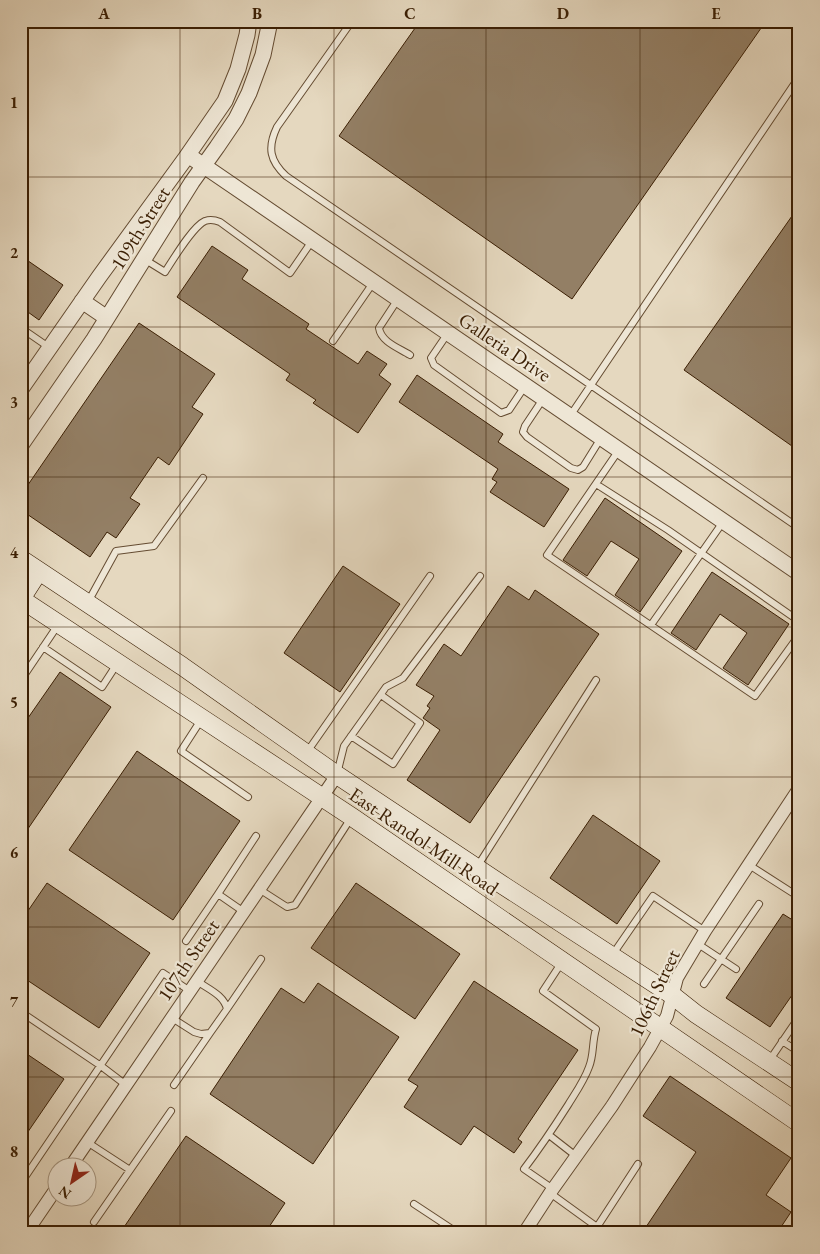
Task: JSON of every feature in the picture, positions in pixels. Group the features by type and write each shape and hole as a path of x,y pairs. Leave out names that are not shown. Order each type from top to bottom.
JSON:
{"main road":[{"name":"East Randol Mill Road","path":"21,559 182,666 337,775 672,995 696,1014 799,1082"},
{"path":"21,599 39,571"},
{"name":"East Randol Mill Road","path":"21,599 352,818 799,1123"}],"street":[{"name":"109th Street","path":"21,388 225,101 238,69 249,21"},
{"name":"109th Street","path":"21,444 94,339 192,182 236,118 249,92 263,56 270,21"},
{"name":"Galleria Drive","path":"188,155 799,573"},
{"path":"82,301 107,318"},
{"name":"107th Street","path":"78,1156 337,775"},
{"name":"106th Street","path":"524,1233 641,1062 667,1016 677,978 705,931 798,790"},
{"path":"25,1228 48,1199"}],"lane":[{"path":"352,21 276,127 272,137 271,148 273,159 278,168 295,182 799,528"},
{"path":"570,416 799,77"},
{"path":"144,259 165,272 191,234 200,224 207,220 220,222 290,273 312,240"},
{"path":"333,341 374,282"},
{"path":"398,299 379,328 380,334 410,355"},
{"path":"21,328 50,348"},
{"path":"448,332 431,358 434,366 501,413 508,410 525,386"},
{"path":"544,398 525,426 524,432 527,438 571,468 578,470 583,466 601,438"},
{"path":"619,450 547,555 756,696 799,635"},
{"path":"88,603 116,551 154,546 203,478"},
{"path":"596,484 668,530 799,621"},
{"path":"651,625 724,521"},
{"path":"306,753 430,576"},
{"path":"337,775 344,746 386,687 403,678 480,576"},
{"path":"21,680 59,624"},
{"path":"44,647 102,686 118,663"},
{"path":"477,868 596,680"},
{"path":"351,736 393,764 420,723 381,695"},
{"path":"202,719 181,751 248,797"},
{"path":"259,889 287,907 295,905 352,818"},
{"path":"186,941 256,836"},
{"path":"749,865 799,897"},
{"path":"218,894 244,912"},
{"path":"612,957 653,896 705,931"},
{"path":"704,984 759,904"},
{"path":"698,944 736,970"},
{"path":"174,1086 261,959"},
{"path":"562,961 543,991 596,1029 593,1038 593,1052 581,1084 549,1135 524,1169 597,1230 638,1164"},
{"path":"21,1183 163,973 221,997 225,1003 226,1010"},
{"path":"21,1012 126,1085"},
{"path":"768,1062 799,1017"},
{"path":"172,1018 194,1032 210,1034"},
{"path":"782,1041 799,1052"},
{"path":"94,1222 171,1111"},
{"path":"549,1135 576,1156"},
{"path":"87,1142 130,1170"},
{"path":"414,1204 458,1233"}],"building":[{"path":"420,21 766,21 572,299 339,136"},
{"path":"799,206 799,451 684,370"},
{"path":"212,246 248,270 242,279 309,324 306,329 358,364 367,351 387,364 379,375 391,384 358,433 313,403 316,400 286,380 290,374 177,297"},
{"path":"21,256 63,285 39,320 21,307"},
{"path":"139,323 215,374 192,407 203,414 169,465 158,457 130,498 140,504 116,538 107,532 90,557 21,510 21,495"},
{"path":"417,375 503,434 498,442 569,489 544,527 490,492 497,482 492,479 498,469 399,402"},
{"path":"605,498 682,551 640,612 615,595 639,559 611,541 587,576 563,560"},
{"path":"343,566 400,604 340,692 284,653"},
{"path":"712,572 789,624 748,685 723,668 747,633 720,614 696,650 671,633"},
{"path":"508,586 529,600 535,590 599,634 470,823 407,780 440,730 423,718 430,708 427,706 434,696 416,685 444,644 461,656"},
{"path":"60,672 111,707 21,839 21,728"},
{"path":"137,751 240,821 173,920 69,850"},
{"path":"593,815 660,861 617,924 550,878"},
{"path":"47,883 150,953 99,1028 21,976 21,921"},
{"path":"356,883 460,954 415,1019 311,948"},
{"path":"783,914 799,924 799,985 770,1027 726,998"},
{"path":"474,981 578,1050 518,1139 522,1142 514,1153 474,1126 461,1145 404,1107 418,1086 408,1080"},
{"path":"318,983 399,1037 313,1164 210,1094 281,988 304,1003"},
{"path":"21,1050 64,1079 21,1142"},
{"path":"670,1076 791,1158 766,1195 791,1212 777,1233 642,1233 696,1152 643,1116"},
{"path":"186,1136 285,1203 265,1233 120,1233"}]}
